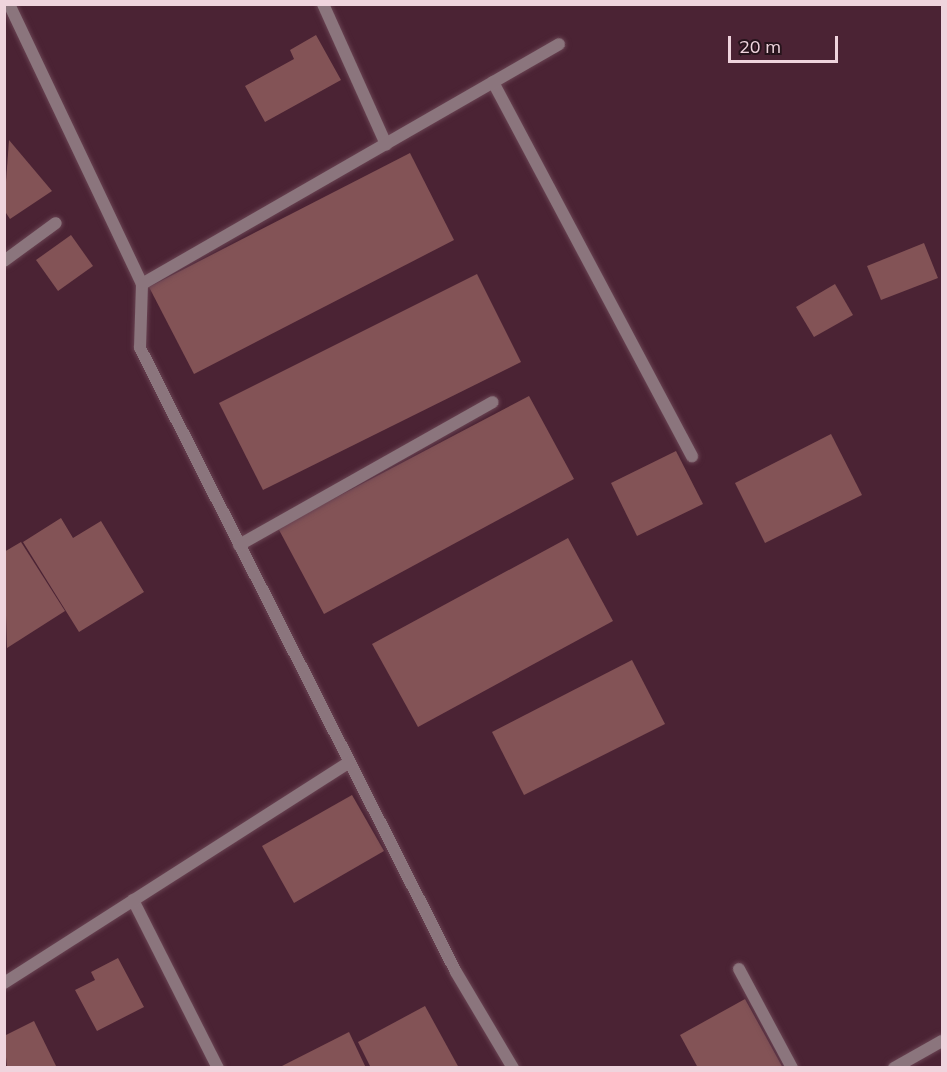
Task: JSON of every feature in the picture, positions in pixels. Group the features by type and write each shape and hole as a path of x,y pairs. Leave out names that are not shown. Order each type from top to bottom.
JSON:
{"street":[{"path":"9,4 142,284 140,348 456,972 513,1068"},
{"path":"323,4 386,144"},
{"path":"142,284 559,44"},
{"path":"494,82 692,456"},
{"path":"4,261 56,223"},
{"path":"239,545 493,402"},
{"path":"4,983 349,762"},
{"path":"133,900 218,1068"},
{"path":"739,969 792,1068"},
{"path":"894,1068 942,1041"}],"building":[{"path":"316,35 341,80 265,122 245,86 294,59 290,50"},
{"path":"9,140 52,191 10,219 4,210"},
{"path":"410,153 454,240 194,374 149,287"},
{"path":"71,235 93,266 58,291 36,260"},
{"path":"924,243 938,278 881,300 867,266"},
{"path":"477,274 521,362 263,490 219,403"},
{"path":"835,284 853,315 814,337 796,307"},
{"path":"529,396 574,479 324,614 278,528"},
{"path":"831,434 862,495 765,543 735,483"},
{"path":"676,451 703,504 637,536 611,483"},
{"path":"61,518 73,538 101,521 144,592 79,632 23,542"},
{"path":"568,538 613,621 418,727 372,644"},
{"path":"21,542 65,611 7,648 4,552"},
{"path":"632,660 665,724 524,795 492,732"},
{"path":"352,795 384,851 294,903 262,846"},
{"path":"118,958 144,1007 97,1031 75,990 95,980 91,972"},
{"path":"745,999 783,1068 698,1068 680,1035"},
{"path":"425,1006 459,1068 371,1068 358,1042"},
{"path":"34,1021 57,1068 7,1068 4,1036"},
{"path":"349,1032 366,1068 278,1068"}]}
